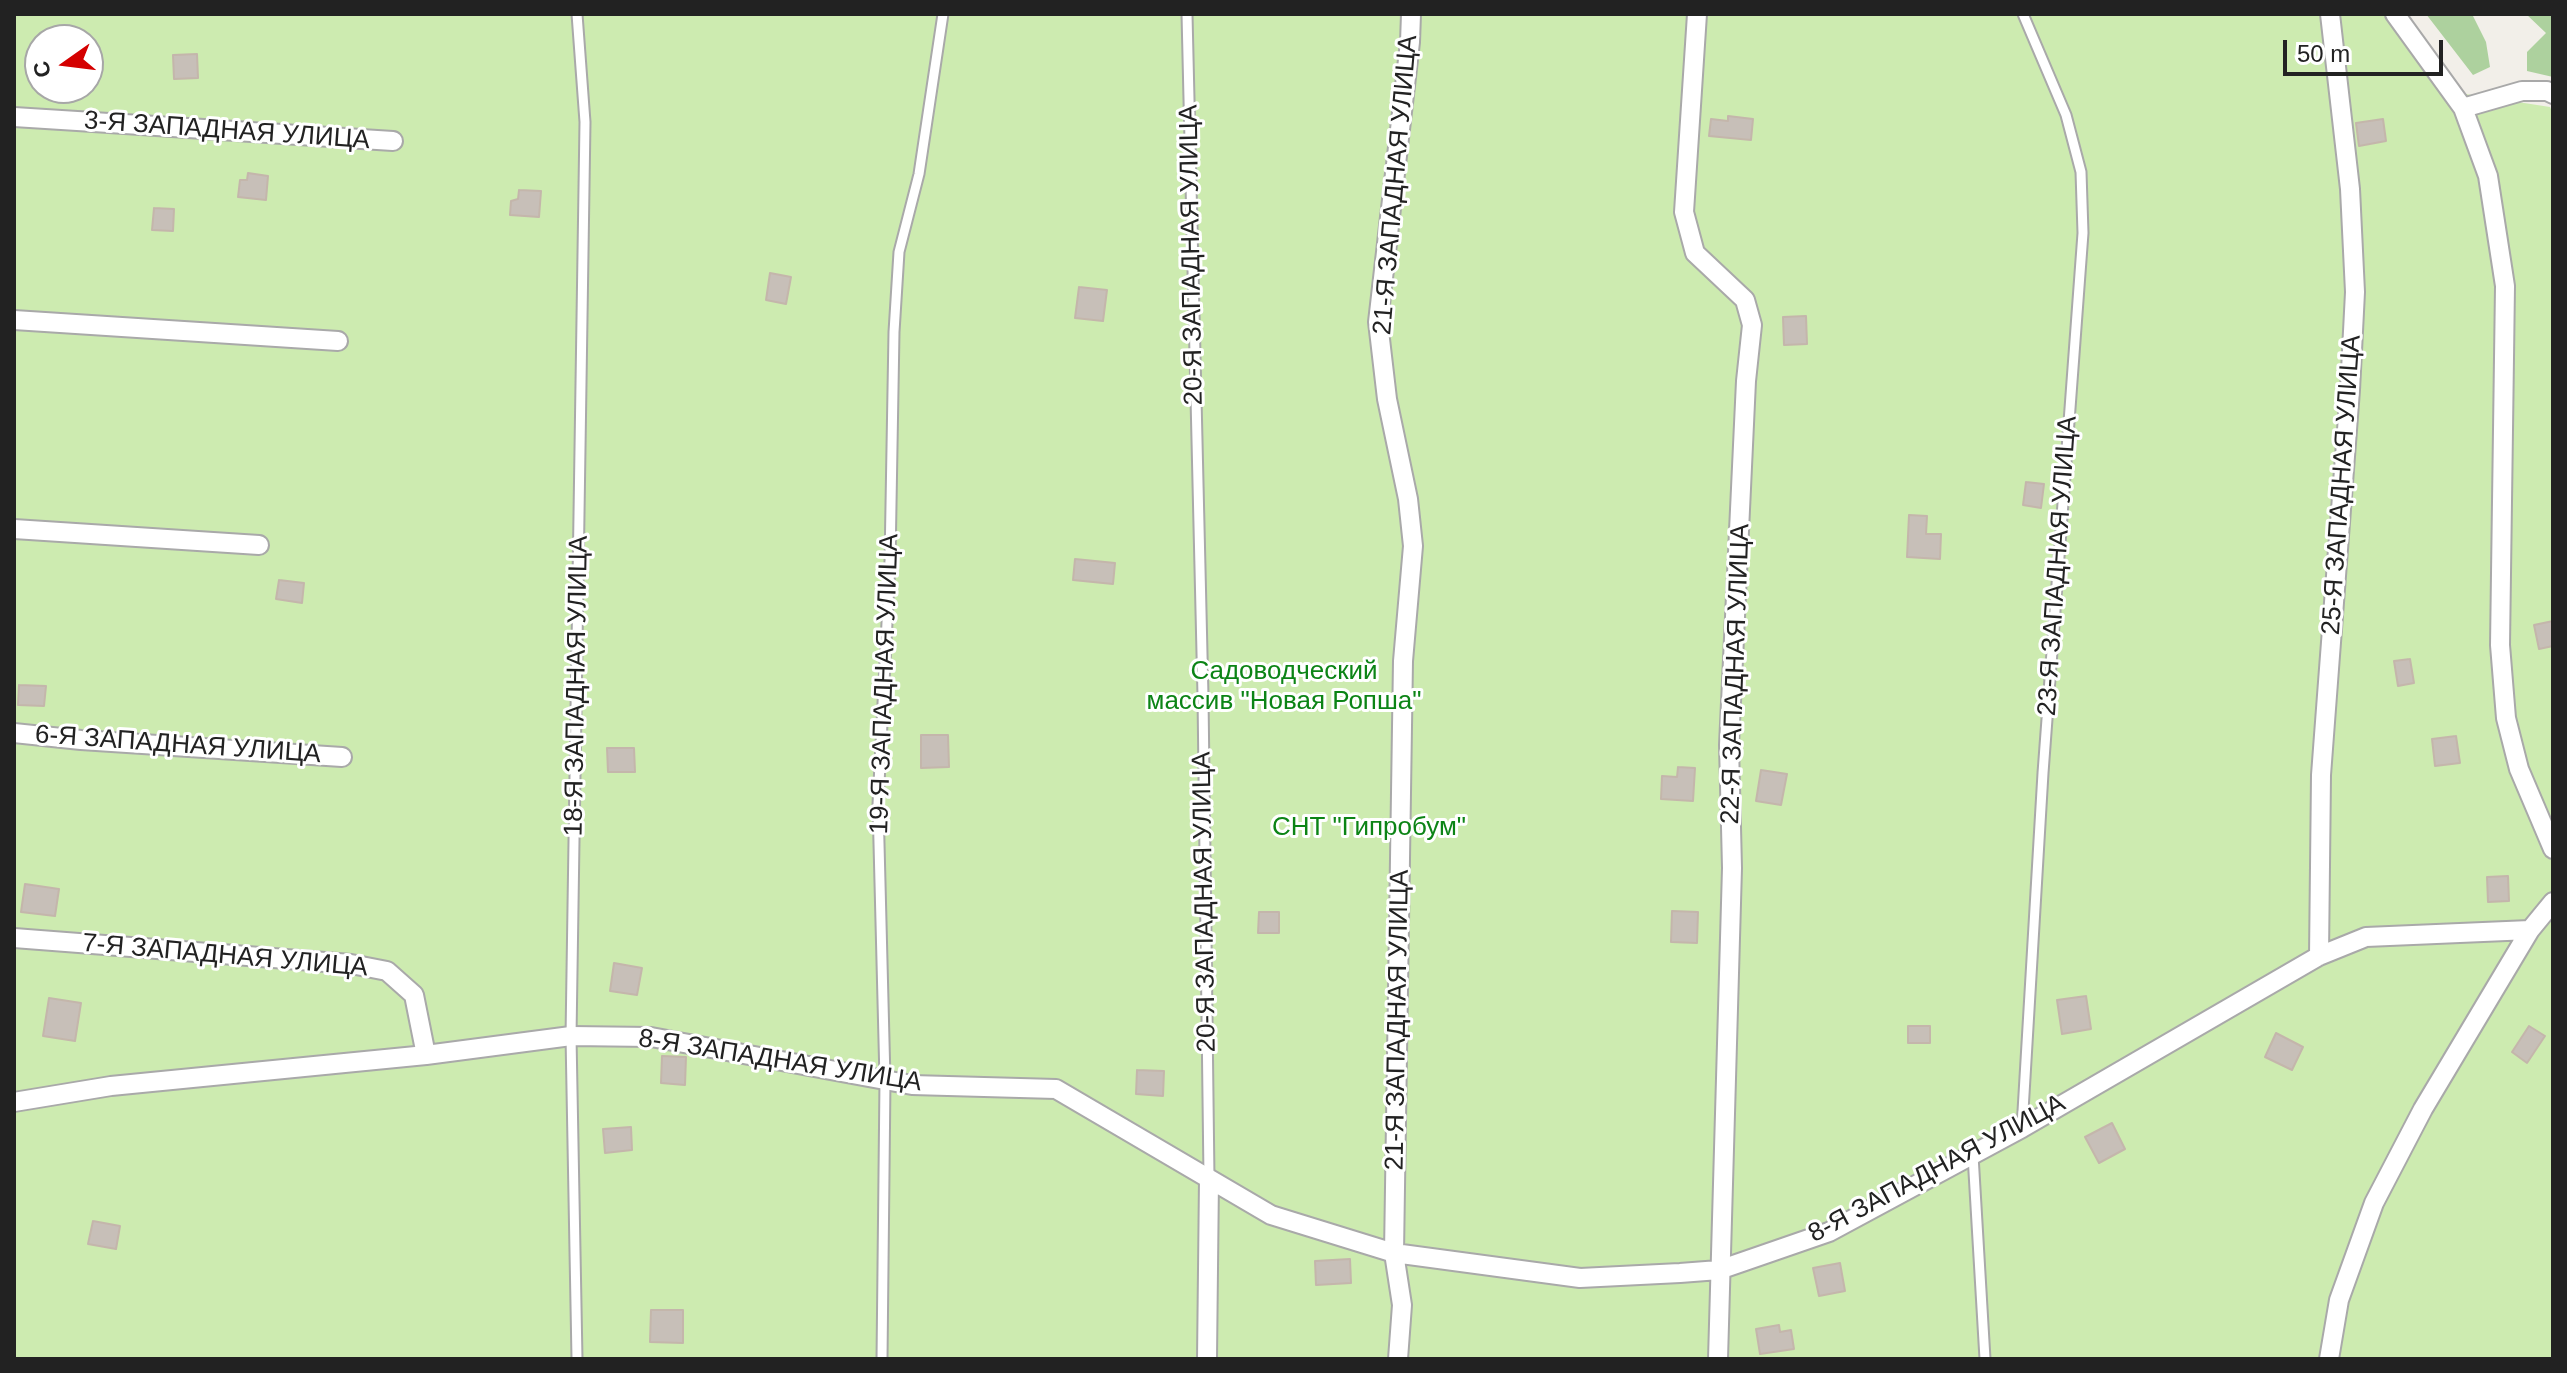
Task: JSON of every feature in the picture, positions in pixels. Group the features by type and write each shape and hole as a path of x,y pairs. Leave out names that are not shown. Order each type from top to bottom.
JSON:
{"street":[{"name":"21-Я ЗАПАДНАЯ УЛИЦА","path":"1398,1359 1402,1305 1394,1253 1403,661 1413,546 1408,499 1387,399 1378,322 1411,14"},
{"name":"22-Я ЗАПАДНАЯ УЛИЦА","path":"1697,14 1684,212 1695,253 1745,300 1752,325 1746,381 1729,745 1732,868 1718,1359"},
{"name":"25-Я ЗАПАДНАЯ УЛИЦА","path":"2319,956 2321,775 2355,292 2350,189 2330,14"},
{"path":"2395,14 2463,108 2488,176 2505,286 2500,645 2506,718 2519,769 2553,849"},
{"path":"2463,108 2522,91 2547,91 2553,94"},
{"name":"3-Я ЗАПАДНАЯ УЛИЦА","path":"14,117 393,141"},
{"path":"14,320 338,341"},
{"path":"14,529 259,545"},
{"name":"6-Я ЗАПАДНАЯ УЛИЦА","path":"14,733 342,757"},
{"path":"2329,1359 2339,1300 2374,1203 2423,1109 2530,930 2553,902"},
{"name":"8-Я ЗАПАДНАЯ УЛИЦА","path":"14,1102 111,1086 426,1055 571,1036 651,1037 912,1085 1056,1089 1271,1215 1394,1253 1580,1278 1719,1270 1829,1232 2022,1128 2319,956 2366,937 2530,930"},
{"name":"7-Я ЗАПАДНАЯ УЛИЦА","path":"14,938 351,964 387,971 414,995 426,1055"},
{"name":"20-Я ЗАПАДНАЯ УЛИЦА","path":"1207,1359 1209,1179"}],"lane":[{"name":"18-Я ЗАПАДНАЯ УЛИЦА","path":"577,14 585,122 571,1036 577,1359"},
{"name":"19-Я ЗАПАДНАЯ УЛИЦА","path":"882,1359 885,1080 878,804 890,562 894,332 899,252 919,174 943,14"},
{"name":"20-Я ЗАПАДНАЯ УЛИЦА","path":"1187,14 1203,696 1209,1179"},
{"name":"23-Я ЗАПАДНАЯ УЛИЦА","path":"2022,1128 2043,773 2083,233 2081,172 2066,115 2023,14"},
{"path":"1973,1154 1985,1359"}],"green space":[{"name":"Садоводческий массив \"Новая Ропша\"","path":"14,14 2384,14 2453,92 2550,107 2553,114 2553,1359 14,1359"},
{"path":"2426,14 2472,14 2486,42 2490,67 2473,75"},
{"path":"2526,14 2553,14 2553,77 2527,71 2527,52 2546,33"}],"building":[{"path":"197,54 198,78 174,79 173,55"},
{"path":"1728,116 1753,119 1751,140 1709,136 1711,119 1728,121"},
{"path":"2383,119 2386,141 2359,146 2356,123"},
{"path":"248,173 268,176 266,200 238,197 240,180 247,180"},
{"path":"519,190 541,191 539,217 510,215 511,201 518,199"},
{"path":"154,208 174,209 173,231 152,230"},
{"path":"770,273 791,277 786,304 766,300"},
{"path":"1079,287 1107,290 1103,321 1075,318"},
{"path":"1806,316 1807,344 1784,345 1783,317"},
{"path":"2026,482 2044,484 2041,508 2023,505"},
{"path":"1909,515 1927,516 1926,534 1941,534 1940,559 1907,557"},
{"path":"1075,559 1115,563 1113,584 1073,580"},
{"path":"279,580 304,583 302,603 276,599"},
{"path":"2553,621 2553,646 2539,649 2534,625"},
{"path":"2410,659 2414,683 2398,686 2394,661"},
{"path":"19,685 46,686 44,706 18,705"},
{"path":"921,735 948,735 949,767 921,768"},
{"path":"2456,736 2460,763 2435,766 2432,739"},
{"path":"607,748 634,748 635,772 608,772"},
{"path":"1678,767 1695,768 1693,801 1661,799 1662,776 1677,777"},
{"path":"1761,770 1787,774 1781,805 1756,801"},
{"path":"2508,876 2509,901 2488,902 2487,877"},
{"path":"25,884 59,889 55,916 21,912"},
{"path":"1672,911 1698,912 1697,943 1671,942"},
{"path":"1259,912 1279,912 1279,933 1258,933"},
{"path":"614,963 642,968 637,995 610,991"},
{"path":"2086,996 2091,1029 2062,1034 2057,1000"},
{"path":"49,998 81,1003 75,1041 43,1036"},
{"path":"1908,1026 1930,1026 1930,1043 1908,1043"},
{"path":"2529,1026 2545,1036 2527,1063 2512,1052"},
{"path":"2276,1033 2303,1047 2292,1070 2265,1057"},
{"path":"662,1056 686,1057 685,1085 661,1083"},
{"path":"1137,1070 1164,1071 1163,1096 1136,1094"},
{"path":"2112,1123 2125,1149 2099,1163 2085,1137"},
{"path":"631,1127 632,1150 605,1153 603,1129"},
{"path":"93,1221 120,1226 116,1249 88,1244"},
{"path":"1350,1259 1351,1283 1316,1285 1315,1261"},
{"path":"1840,1263 1845,1291 1819,1296 1813,1268"},
{"path":"651,1310 683,1310 683,1343 650,1342"},
{"path":"1779,1325 1780,1332 1791,1330 1794,1349 1760,1354 1756,1329"}],"park label":[{"name":"СНТ \"Гипробум\"","path":"1369,828"}]}
